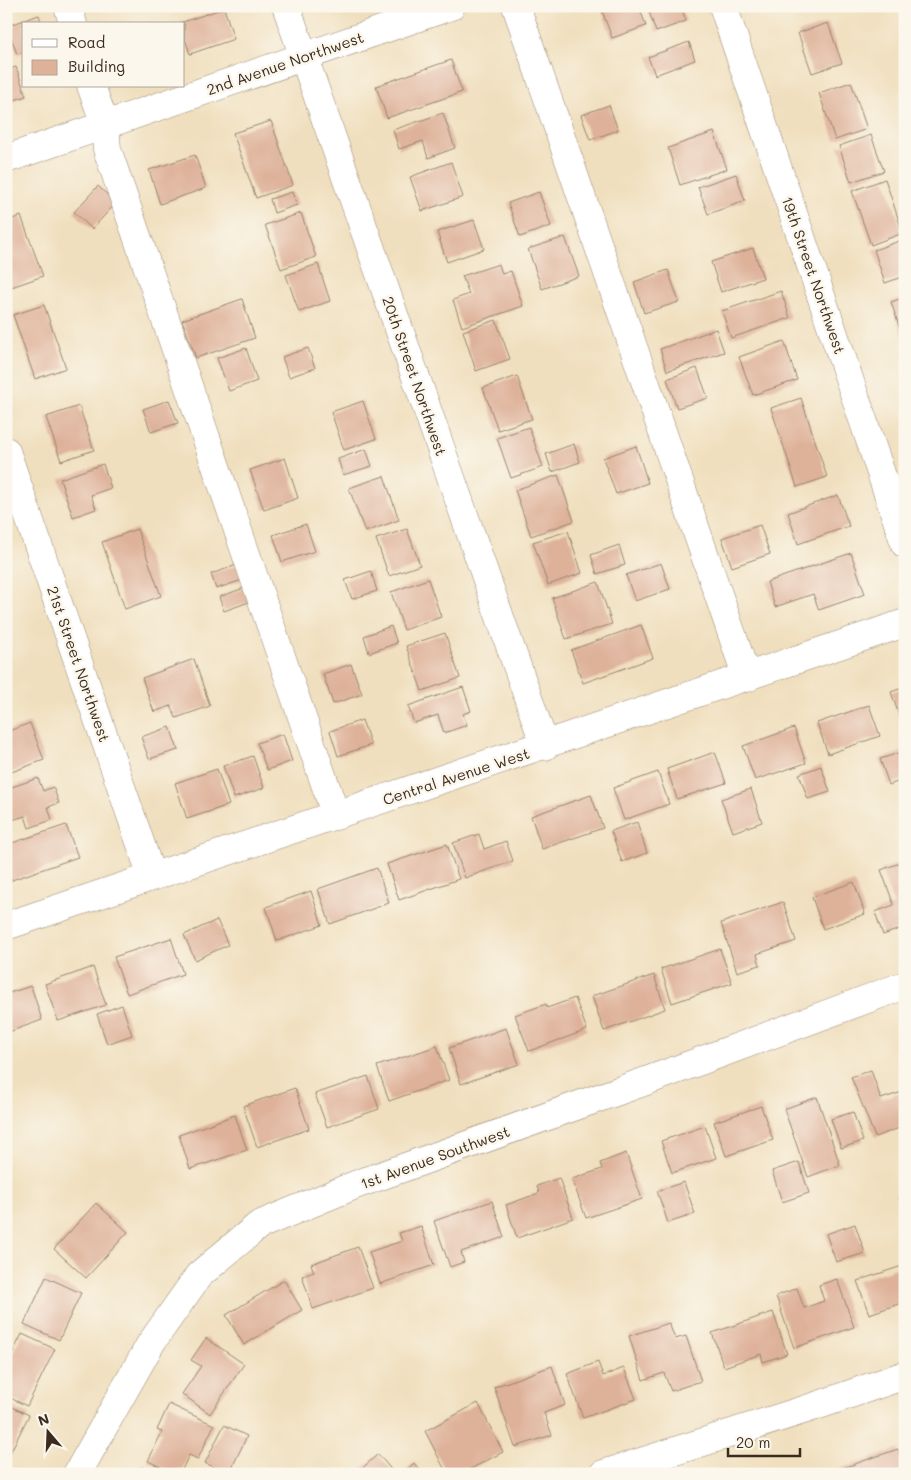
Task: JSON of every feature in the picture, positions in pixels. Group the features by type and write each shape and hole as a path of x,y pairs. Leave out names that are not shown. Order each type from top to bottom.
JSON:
{"street":[{"path":"68,6 72,22"},
{"name":"20th Street Northwest","path":"286,6 544,746"},
{"name":"2nd Avenue Northwest","path":"6,159 451,6"},
{"path":"516,6 747,678"},
{"name":"19th Street Northwest","path":"723,6 905,544"},
{"path":"92,88 105,124 107,150 336,816"},
{"name":"21st Street Northwest","path":"6,451 152,877"},
{"name":"Central Avenue West","path":"6,926 905,624"},
{"name":"1st Avenue Southwest","path":"77,1474 151,1342 199,1275 259,1225 355,1185 640,1083 905,985"},
{"path":"603,1474 816,1406 905,1375"}],"building":[{"path":"605,6 639,6 646,26 612,38 601,8"},
{"path":"647,6 681,6 686,21 656,32"},
{"path":"224,8 234,39 190,54 185,39 185,22 183,22"},
{"path":"39,15 41,22 22,22 22,53 17,54 7,26"},
{"path":"828,23 842,63 812,73 798,33"},
{"path":"689,42 695,60 655,75 648,57"},
{"path":"451,60 462,92 387,118 376,86"},
{"path":"16,67 26,96 6,103 6,70"},
{"path":"851,82 867,129 835,140 819,93"},
{"path":"609,105 618,130 590,140 581,115"},
{"path":"443,113 455,148 428,158 423,141 399,149 393,130"},
{"path":"271,121 293,185 256,198 233,133"},
{"path":"714,132 727,169 680,185 668,148"},
{"path":"871,135 884,171 851,182 839,146"},
{"path":"195,155 206,188 160,204 149,170"},
{"path":"451,162 463,197 422,211 410,177"},
{"path":"736,174 745,201 708,214 698,187"},
{"path":"885,179 903,233 871,245 852,191"},
{"path":"98,186 116,203 92,229 74,212"},
{"path":"292,192 297,205 274,213 270,199"},
{"path":"539,192 551,226 520,237 508,203"},
{"path":"301,213 316,257 281,269 265,225"},
{"path":"21,216 43,276 6,289 6,221"},
{"path":"474,220 484,249 447,262 437,232"},
{"path":"565,237 579,276 542,289 528,249"},
{"path":"905,239 905,276 885,283 874,250"},
{"path":"753,248 763,278 721,292 711,262"},
{"path":"318,264 330,301 299,312 286,275"},
{"path":"499,264 502,274 511,271 523,306 462,327 453,300 469,294 462,276"},
{"path":"668,270 679,302 644,313 634,282"},
{"path":"781,291 790,318 731,338 722,311"},
{"path":"905,297 905,334 902,335 891,302"},
{"path":"242,299 255,338 196,358 182,320"},
{"path":"44,305 66,368 35,379 13,315"},
{"path":"496,320 510,359 476,371 463,331"},
{"path":"716,329 724,352 667,371 660,349"},
{"path":"784,341 797,380 753,395 739,357"},
{"path":"246,348 257,381 229,391 217,358"},
{"path":"308,348 315,368 289,377 282,357"},
{"path":"697,368 708,398 677,408 667,379"},
{"path":"517,376 532,419 498,430 483,388"},
{"path":"801,398 827,477 797,487 771,408"},
{"path":"169,400 178,423 151,432 143,409"},
{"path":"363,401 376,439 344,450 331,412"},
{"path":"79,406 94,450 61,461 46,417"},
{"path":"529,427 543,467 511,478 497,438"},
{"path":"574,444 580,462 552,472 546,454"},
{"path":"636,446 648,483 616,494 603,458"},
{"path":"366,449 372,466 343,475 338,459"},
{"path":"285,458 298,498 264,510 250,470"},
{"path":"103,464 111,488 91,495 96,509 73,517 60,479"},
{"path":"558,475 574,521 531,536 515,490"},
{"path":"384,476 399,520 365,532 349,488"},
{"path":"838,495 849,526 798,544 788,513"},
{"path":"306,524 315,551 282,562 273,535"},
{"path":"760,525 770,554 732,567 722,538"},
{"path":"137,529 161,596 125,609 102,542"},
{"path":"407,529 420,565 389,576 376,539"},
{"path":"568,531 582,573 548,585 533,542"},
{"path":"619,545 625,565 597,574 591,555"},
{"path":"851,553 865,594 819,610 813,594 775,607 767,582"},
{"path":"661,563 670,589 635,601 626,575"},
{"path":"237,565 242,580 216,589 211,574"},
{"path":"371,571 377,591 352,599 345,580"},
{"path":"428,579 441,617 404,630 391,592"},
{"path":"598,582 612,624 566,639 552,598"},
{"path":"244,588 249,602 224,611 219,597"},
{"path":"641,625 653,658 583,683 571,650"},
{"path":"391,626 397,643 369,653 364,636"},
{"path":"445,633 460,678 422,691 406,646"},
{"path":"194,659 210,706 176,718 171,706 154,712 142,678"},
{"path":"351,664 362,694 333,704 323,674"},
{"path":"463,687 471,711 463,714 467,725 444,733 438,715 414,723 408,706"},
{"path":"905,687 905,723 902,724 891,692"},
{"path":"869,705 880,736 828,754 817,723"},
{"path":"362,720 371,745 338,756 330,731"},
{"path":"30,723 44,760 6,774 6,732"},
{"path":"170,727 178,750 149,759 141,737"},
{"path":"794,728 806,763 755,780 743,746"},
{"path":"283,734 292,761 267,770 257,743"},
{"path":"715,752 726,783 677,799 667,769"},
{"path":"902,752 905,761 905,779 889,785 880,759"},
{"path":"253,756 264,788 234,798 223,766"},
{"path":"821,766 830,792 808,799 799,774"},
{"path":"217,769 229,805 187,819 175,783"},
{"path":"658,772 669,804 624,820 613,788"},
{"path":"38,778 43,791 53,787 59,803 48,807 52,820 29,828 25,816 6,822 6,789"},
{"path":"751,789 762,822 733,832 721,799"},
{"path":"591,795 603,828 542,849 531,816"},
{"path":"637,822 647,853 622,862 611,831"},
{"path":"66,825 78,857 6,882 6,845"},
{"path":"479,834 484,849 506,841 513,861 465,878 453,843"},
{"path":"447,844 459,879 399,900 387,864"},
{"path":"905,861 905,901 902,902 905,927 883,935 875,912 894,905 881,870"},
{"path":"377,868 389,903 330,924 318,889"},
{"path":"854,882 865,914 823,929 812,897"},
{"path":"311,891 322,925 277,941 266,907"},
{"path":"783,902 796,941 757,954 760,965 737,972 721,923"},
{"path":"217,920 228,945 195,960 184,935"},
{"path":"171,938 183,974 127,994 114,957"},
{"path":"720,949 732,983 672,1003 661,969"},
{"path":"93,967 106,1005 58,1021 45,984"},
{"path":"654,975 665,1009 604,1031 592,996"},
{"path":"31,986 42,1020 6,1033 6,994"},
{"path":"575,998 587,1030 529,1051 515,1015 546,1004 547,1008"},
{"path":"122,1005 132,1035 107,1044 97,1014"},
{"path":"506,1028 519,1064 461,1084 449,1048"},
{"path":"437,1046 449,1080 389,1101 377,1066"},
{"path":"871,1070 881,1099 905,1091 905,1126 875,1137 851,1077"},
{"path":"368,1076 379,1109 327,1127 315,1094"},
{"path":"295,1088 309,1129 257,1147 243,1106"},
{"path":"817,1097 840,1165 808,1177 784,1109"},
{"path":"761,1106 773,1140 726,1156 714,1122"},
{"path":"853,1112 863,1141 841,1148 831,1119"},
{"path":"235,1115 247,1150 190,1169 179,1135"},
{"path":"705,1126 716,1158 672,1173 661,1141"},
{"path":"626,1153 642,1199 586,1218 572,1179 602,1169 600,1163"},
{"path":"799,1162 809,1193 782,1202 772,1171"},
{"path":"559,1178 573,1218 517,1238 506,1205 539,1193 537,1186"},
{"path":"684,1182 695,1214 668,1223 657,1191"},
{"path":"905,1195 905,1213 904,1213 899,1197"},
{"path":"492,1201 504,1237 461,1252 464,1262 450,1267 434,1221"},
{"path":"96,1203 128,1232 86,1278 54,1249"},
{"path":"855,1224 865,1253 836,1262 826,1234"},
{"path":"421,1226 434,1265 380,1284 369,1252 402,1241 399,1233"},
{"path":"358,1247 373,1288 313,1309 302,1276 314,1272 311,1264"},
{"path":"905,1265 905,1302 869,1314 857,1281"},
{"path":"46,1277 81,1293 59,1340 24,1324"},
{"path":"837,1279 854,1327 794,1348 776,1296 797,1288 804,1308 824,1301 819,1285"},
{"path":"284,1280 302,1310 244,1345 226,1315"},
{"path":"773,1312 787,1354 763,1362 761,1354 724,1367 712,1333"},
{"path":"669,1323 675,1339 686,1336 701,1381 671,1391 664,1373 643,1380 629,1336"},
{"path":"22,1334 55,1349 27,1406 6,1396 6,1366"},
{"path":"206,1338 244,1364 210,1414 182,1394 201,1366 191,1360"},
{"path":"598,1362 603,1376 624,1368 636,1399 583,1418 567,1374"},
{"path":"552,1366 565,1405 544,1413 552,1435 515,1447 494,1387"},
{"path":"478,1403 503,1452 461,1474 447,1474 425,1431"},
{"path":"6,1404 29,1415 6,1461"},
{"path":"169,1404 214,1425 198,1459 189,1455 180,1474 175,1474 148,1461 162,1432 157,1430"},
{"path":"224,1425 247,1436 229,1474 205,1463"},
{"path":"898,1449 905,1474 839,1474 837,1470"},
{"path":"378,1454 395,1474 356,1474"},
{"path":"414,1463 423,1474 402,1474"},
{"path":"141,1467 154,1474 138,1474"},
{"path":"828,1469 829,1474 815,1474 815,1473"}]}
